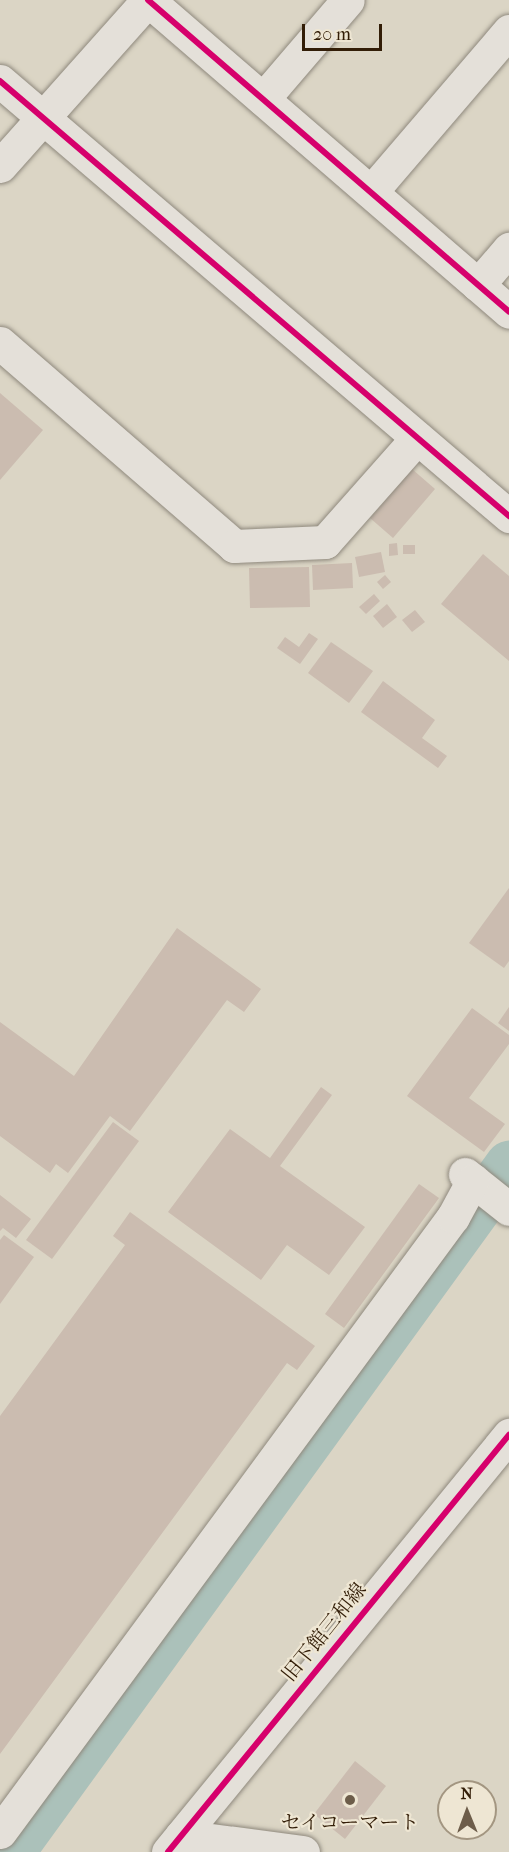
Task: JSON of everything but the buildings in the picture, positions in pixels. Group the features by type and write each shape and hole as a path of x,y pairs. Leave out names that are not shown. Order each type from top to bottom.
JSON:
{"street":[{"path":"0,166 42,116 148,0 509,312"},
{"path":"263,99 348,0"},
{"path":"371,192 509,31"},
{"path":"0,81 417,438 504,501"},
{"path":"478,285 509,249"},
{"path":"0,343 234,546 325,542 417,438"},
{"path":"0,1832 453,1217 485,1190"},
{"name":"旧下館三和線","path":"174,1844 509,1435"},
{"path":"174,1844 303,1852"}],"waterway":[{"path":"11,1852 509,1165"}],"cycle path":[{"path":"148,0 509,312"},
{"path":"0,81 509,516"},
{"path":"168,1852 509,1435"}],"place":[{"name":"セイコーマート","path":"350,1800"}]}
